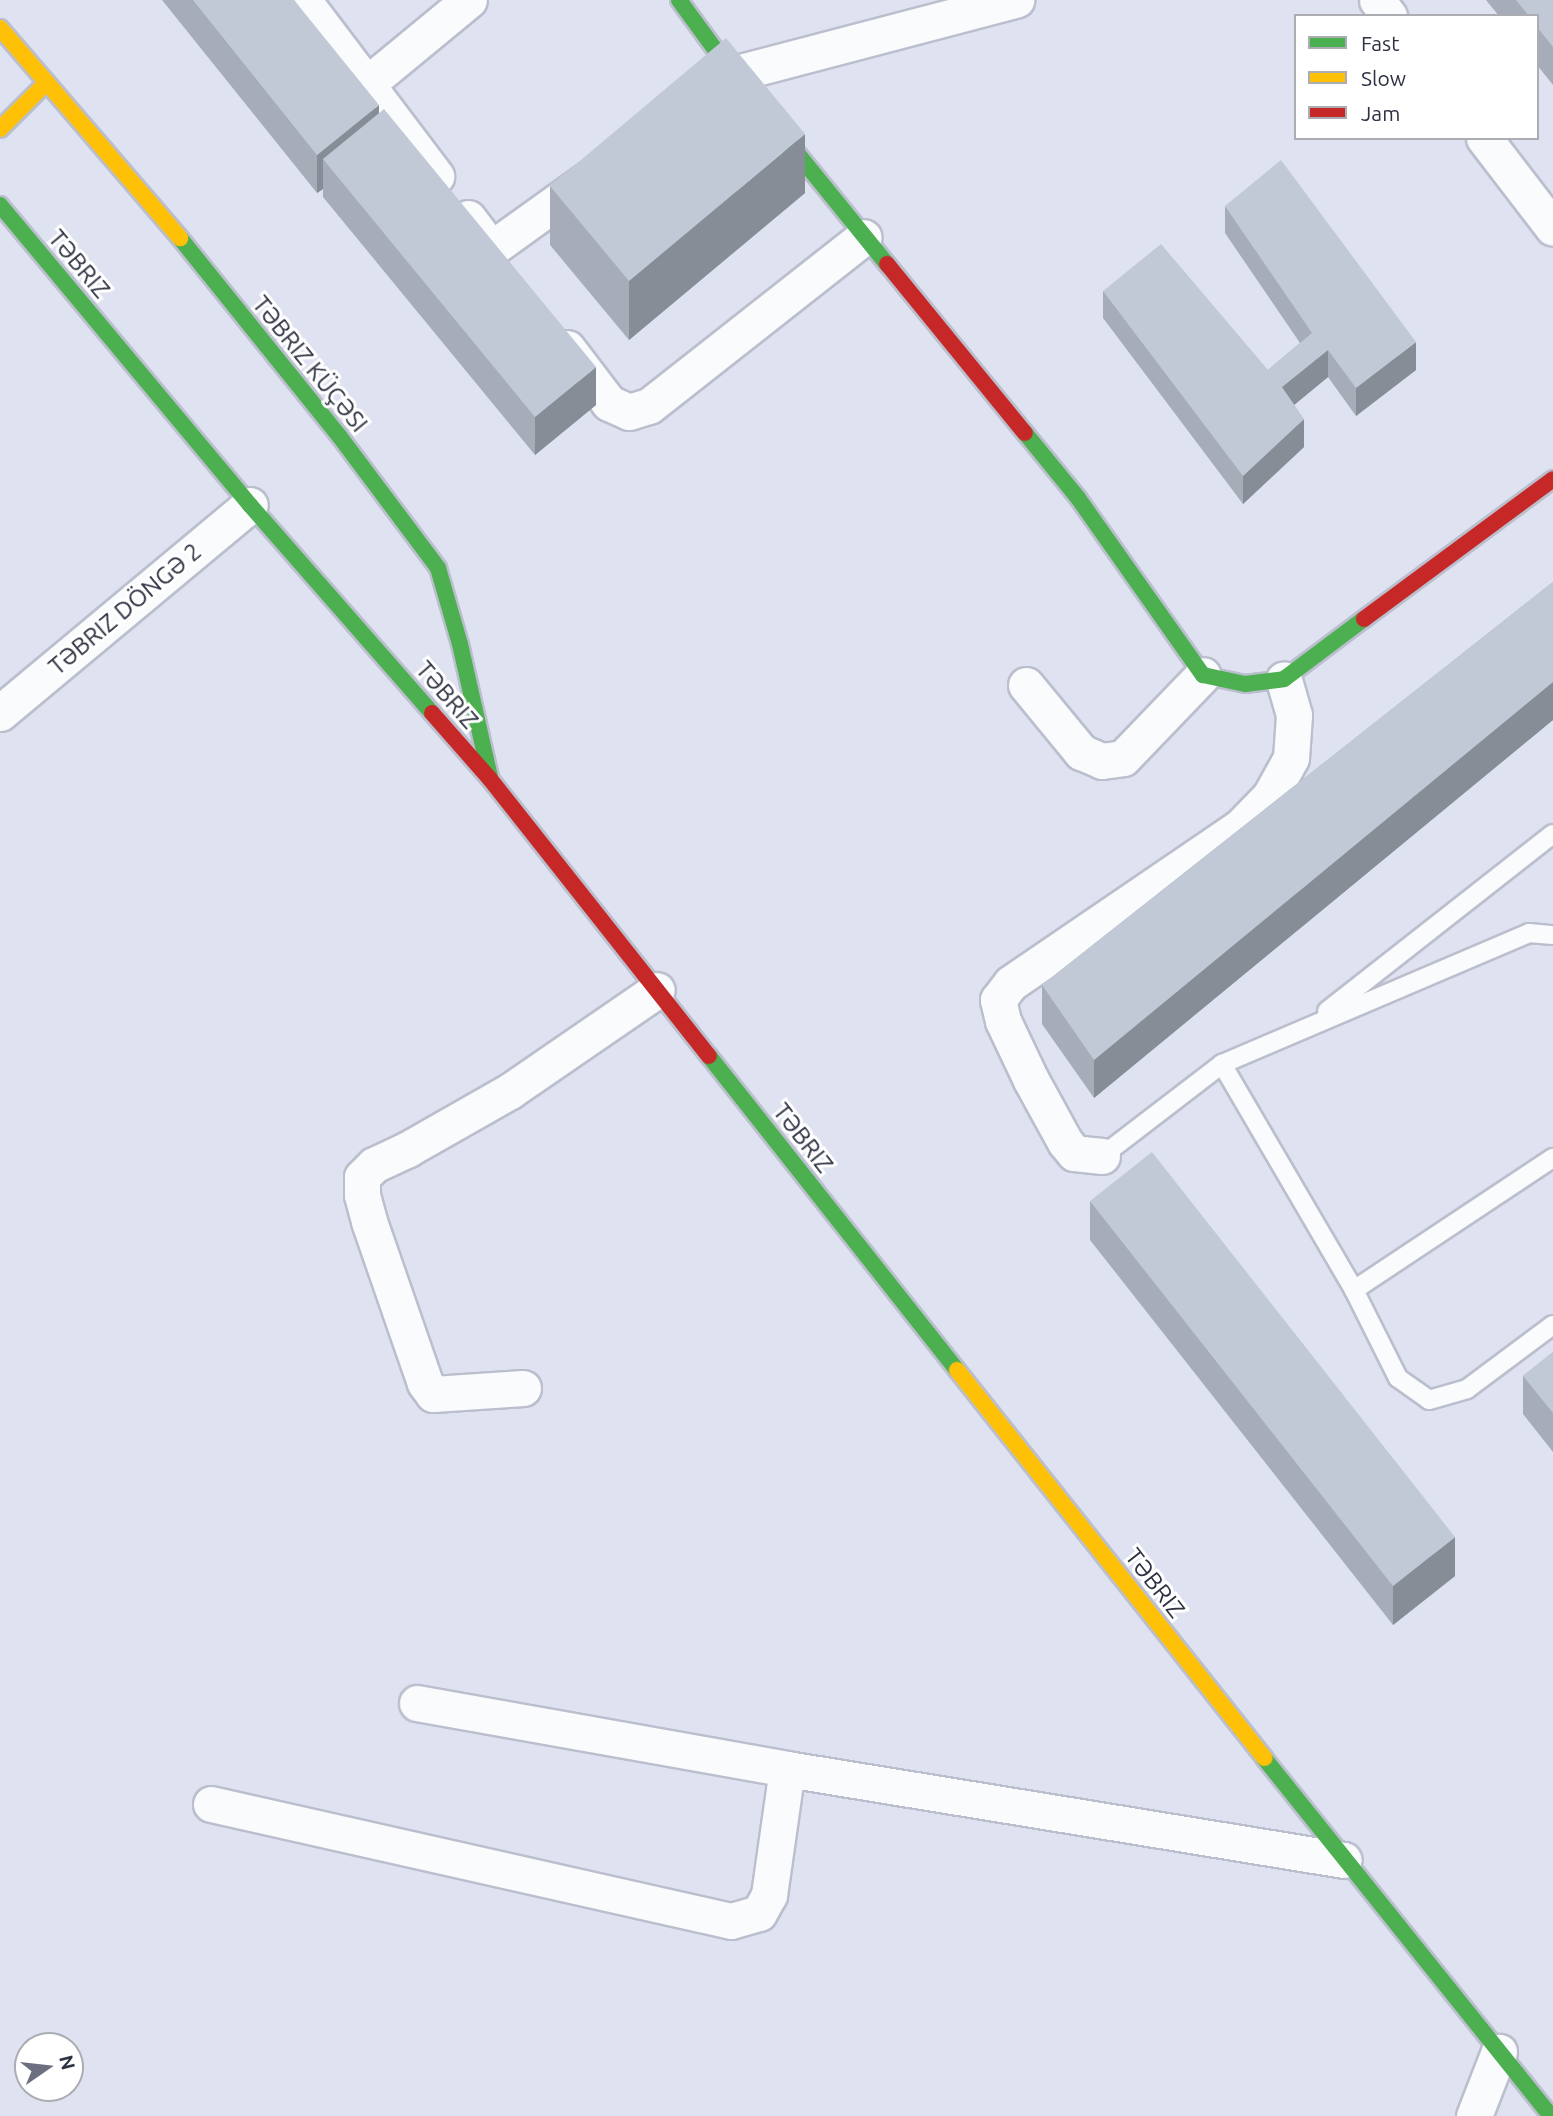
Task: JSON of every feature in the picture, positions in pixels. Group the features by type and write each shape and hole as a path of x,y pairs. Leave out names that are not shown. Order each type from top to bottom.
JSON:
{"main road":[{"path":"679,0 733,74 1077,498 1203,676 1245,684 1284,679 1553,479"},
{"name":"TƏBRIZ KÜÇƏSI","path":"0,28 160,214 340,437 438,568 460,644 490,779"},
{"path":"0,129 47,82"},
{"name":"TƏBRIZ","path":"0,205 250,505 490,779 1344,1860 1551,2116"}],"street":[{"path":"303,0 500,260 612,162"},
{"path":"368,84 469,0"},
{"path":"689,106 733,74 937,9 1016,0"},
{"path":"1486,140 1553,228"},
{"path":"550,326 610,403 629,412 649,406 864,237"},
{"name":"TƏBRIZ DÖNGƏ 2","path":"0,713 250,505"},
{"path":"1026,685 1081,752 1102,761 1123,758 1203,676"},
{"path":"1102,1156 1074,1153 1065,1142 1025,1068 1003,1021 998,1000 1011,983 1240,827 1270,796 1291,758 1294,715 1284,679"},
{"path":"523,1388 433,1394 425,1384 369,1221 362,1195 362,1177 374,1164 408,1149 510,1091 657,990"},
{"path":"417,1703 787,1769 1344,1860"},
{"path":"211,1804 731,1921 759,1913 769,1895 787,1769"},
{"path":"1474,2116 1499,2052"}],"lane":[{"path":"1308,1026 1553,834"},
{"path":"1102,1156 1222,1064 1529,933 1553,935"},
{"path":"1222,1064 1354,1290 1398,1378 1429,1399 1467,1389 1553,1325"},
{"path":"1354,1290 1553,1158"}],"building":[{"path":"193,0 294,0 379,105 317,155"},
{"path":"1516,0 1553,0 1553,47 1539,30 1539,14 1527,14"},
{"path":"726,38 805,134 629,281 550,186"},
{"path":"384,109 596,367 535,417 323,159"},
{"path":"1281,160 1416,342 1356,388 1328,350 1282,387 1304,419 1243,476 1103,291 1161,244 1268,370 1312,333 1225,206"},
{"path":"1553,582 1553,682 1094,1060 1042,985"},
{"path":"1152,1152 1455,1537 1393,1586 1090,1201"},
{"path":"1553,1352 1553,1413 1523,1376"}],"traffic: fast":[{"path":"679,0 733,74 887,264"},
{"path":"0,205 250,505 432,713"},
{"path":"180,238 340,437 438,568 460,644 490,777"},
{"path":"1025,433 1078,498 1203,675 1245,684 1284,679 1364,619"},
{"path":"709,1056 957,1370"},
{"path":"1264,1758 1551,2116"}],"traffic: slow":[{"path":"0,28 180,238"},
{"path":"0,129 47,82"},
{"path":"957,1370 1264,1758"}],"traffic: jam":[{"path":"887,264 1025,433"},
{"path":"1364,619 1553,479"},
{"path":"432,713 490,779 709,1056"}]}
